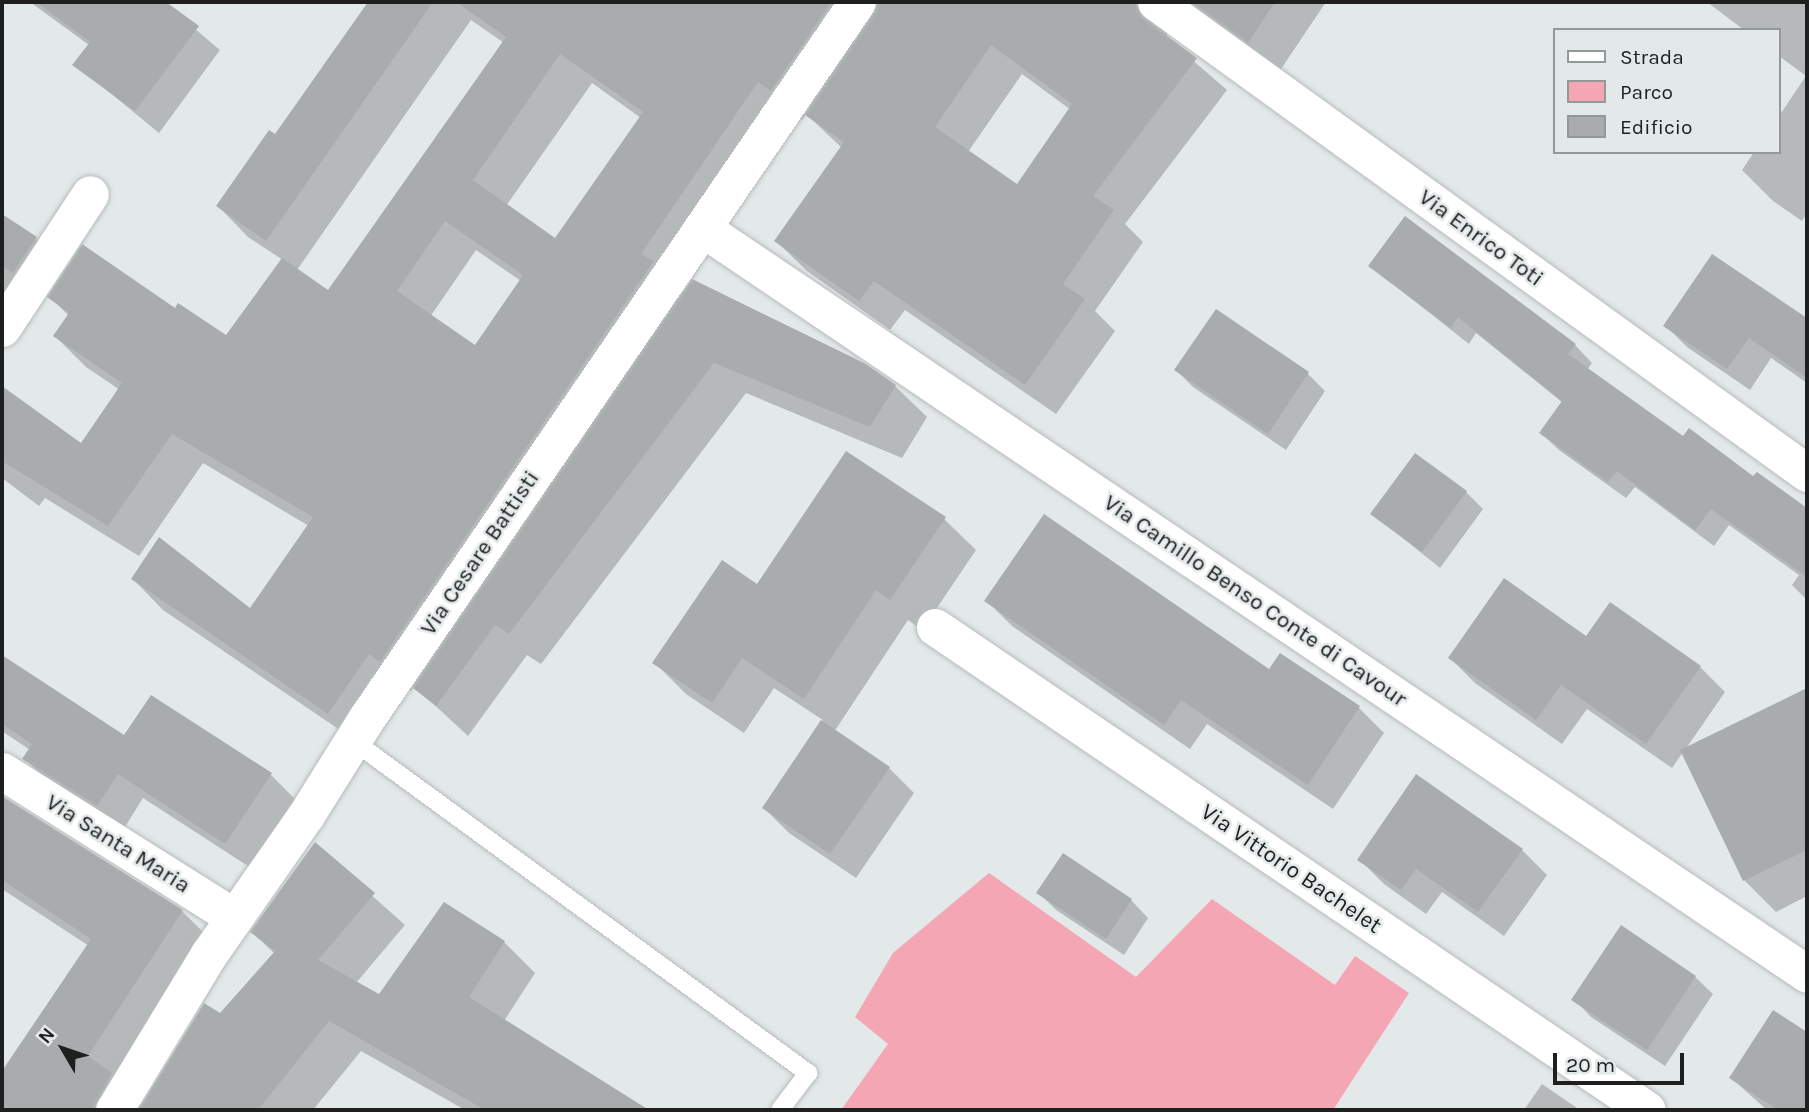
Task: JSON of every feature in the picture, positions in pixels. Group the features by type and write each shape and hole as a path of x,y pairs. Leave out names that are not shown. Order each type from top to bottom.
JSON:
{"street":[{"name":"Via Cesare Battisti","path":"114,1110 234,917 306,815 352,740 857,2"},
{"name":"Via Enrico Toti","path":"1156,2 1807,473"},
{"path":"2,328 90,194"},
{"name":"Via Camillo Benso Conte di Cavour","path":"702,228 1807,974"},
{"name":"Via Vittorio Bachelet","path":"935,627 1647,1110"},
{"name":"Via Santa Maria","path":"2,771 234,917"}],"lane":[{"path":"352,740 808,1073 780,1110"}],"green space":[{"path":"989,873 1136,977 1212,899 1335,985 1355,956 1409,993 1333,1110 841,1110 888,1044 855,1017 893,953"}],"building":[{"path":"36,2 166,2 199,26 135,111 72,65 90,42"},
{"path":"368,2 433,2 266,241 216,206 269,130 275,134"},
{"path":"456,2 832,2 771,91 758,82 641,254 654,261 380,662 369,654 328,714 131,579 159,537 250,608 313,517 172,434 108,526 2,461 2,386 81,443 122,383 53,336 69,313 47,297 82,244 175,308 178,303 226,335 282,258 328,290 506,37","holes":["560,54 643,112 555,238 473,180","445,221 523,275 475,345 397,291"]},
{"path":"878,2 1135,2 1144,19 1197,58 1093,196 1114,210 1063,284 1085,299 1025,385 874,281 859,301 774,241 844,142 805,115 874,14","holes":["991,45 1072,104 1017,184 935,127"]},
{"path":"1191,2 1275,2 1248,43"},
{"path":"2,214 37,237 13,273 2,266"},
{"path":"1405,216 1576,344 1568,354 1683,436 1689,428 1753,476 1757,472 1807,508 1807,577 1711,509 1695,530 1617,471 1608,482 1539,433 1562,401 1458,317 1451,328 1368,266"},
{"path":"1712,254 1807,318 1807,378 1749,338 1727,369 1663,326"},
{"path":"692,279 866,364 896,385 870,427 714,363 509,634 495,625 436,706 413,688"},
{"path":"1216,309 1309,372 1268,434 1174,370"},
{"path":"846,451 946,517 890,600 876,590 804,699 742,658 712,703 652,663 722,560 757,584"},
{"path":"1415,453 1467,491 1422,552 1370,514"},
{"path":"1044,514 1269,669 1280,653 1360,706 1308,785 1181,700 1164,725 984,601"},
{"path":"1504,578 1586,636 1610,602 1701,666 1646,744 1561,685 1536,720 1448,658"},
{"path":"2,655 124,735 151,695 272,773 225,844 118,774 97,806 22,759 32,744 2,724"},
{"path":"1807,688 1807,850 1743,881 1680,750"},
{"path":"821,720 890,767 830,854 762,808"},
{"path":"1416,774 1523,849 1478,912 1416,869 1401,890 1357,860"},
{"path":"2,796 183,910 88,1056 112,1073 93,1110 2,1110 2,1071 91,939 2,880"},
{"path":"315,842 375,893 318,960 379,994 444,902 505,941 469,997 649,1110 485,1110 329,1021 258,1110 138,1110 204,1003 220,1013 275,951 250,932"},
{"path":"1063,853 1132,899 1106,939 1036,893"},
{"path":"1621,925 1696,976 1647,1050 1571,1000"},
{"path":"1773,1010 1807,1032 1807,1110 1778,1110 1729,1078"}]}
